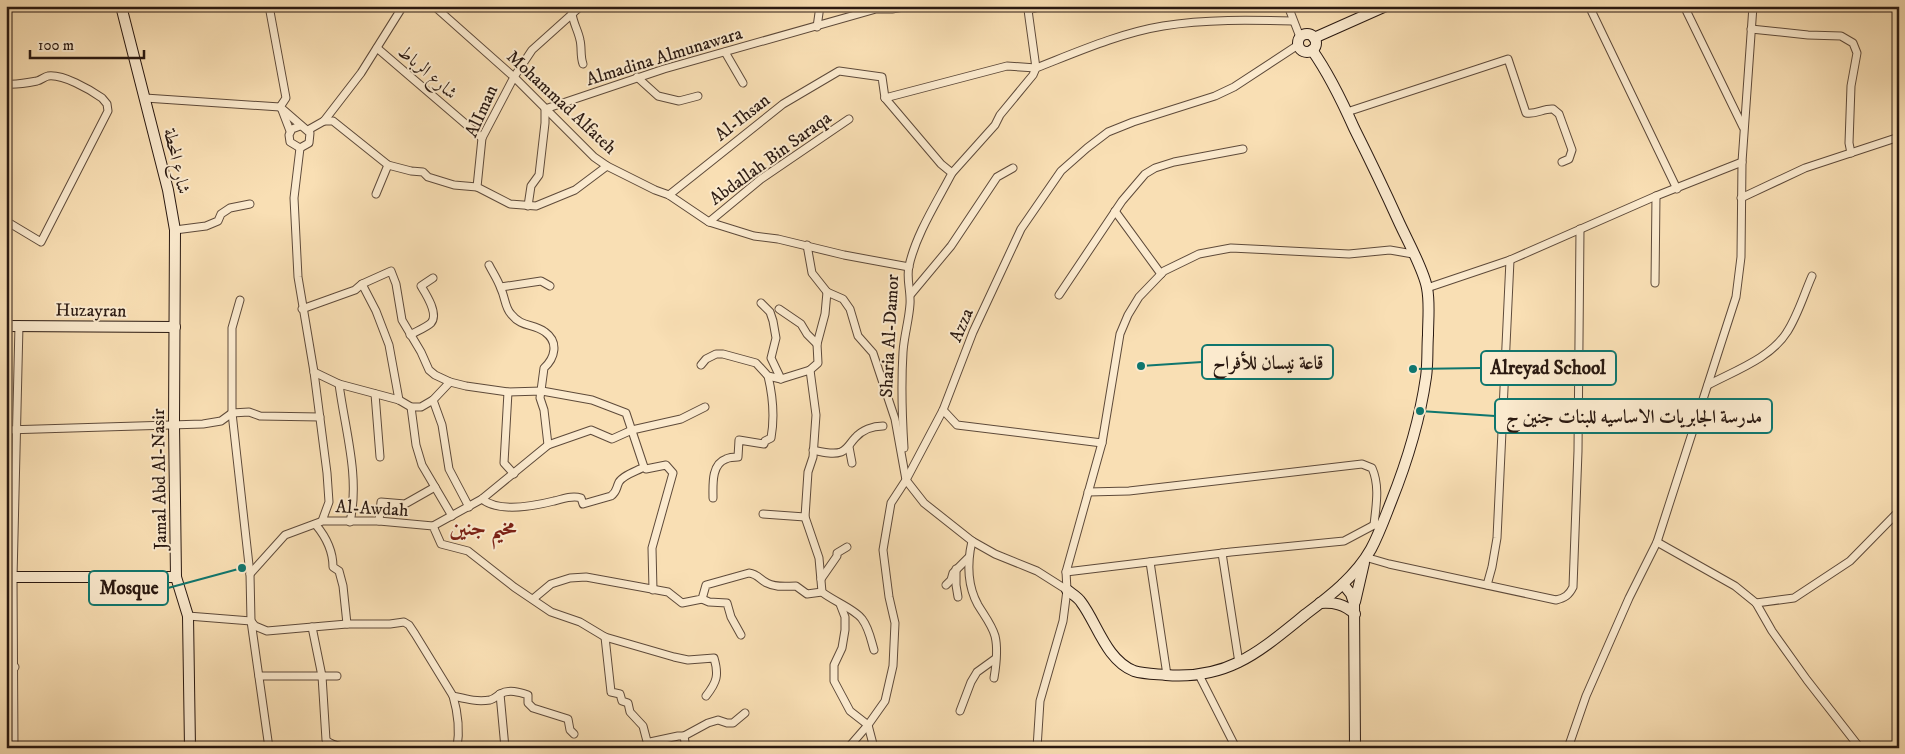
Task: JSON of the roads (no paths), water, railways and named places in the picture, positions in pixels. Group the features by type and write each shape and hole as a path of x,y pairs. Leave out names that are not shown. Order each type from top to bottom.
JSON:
{"street":[{"name":"شارع المحطة","path":"121,6 168,190 175,230 175,328"},
{"path":"269,6 286,98 280,107"},
{"path":"308,130 324,121 361,73 403,6"},
{"name":"Mohammad Alfateh","path":"434,6 514,77 594,157 607,166 654,190 670,195 709,222 754,236 908,267"},
{"name":"AlIman","path":"477,187 482,138 514,77 532,50 581,6"},
{"path":"817,26 820,6"},
{"name":"Almadina Almunawara","path":"544,109 637,78 876,9 909,6"},
{"path":"1036,68 1027,8 1043,6"},
{"path":"1314,38 1374,8 1386,6"},
{"path":"1589,6 1677,189"},
{"path":"1684,6 1744,129"},
{"path":"1568,748 1586,696 1629,598 1657,542 1736,297 1742,257 1742,162 1753,6"},
{"path":"1288,7 1299,41 1304,52 1312,50 1316,45 1314,38 1308,34 1299,41"},
{"path":"572,13 581,43 580,55 583,64"},
{"path":"952,173 940,164 885,98 1007,66 1036,68 1140,31 1163,26 1206,21 1293,21"},
{"path":"1751,29 1808,35 1841,36 1853,43 1857,53 1851,86 1851,153"},
{"name":"Azza","path":"848,748 885,701 893,666 896,638 895,623 889,597 883,550 890,503 906,480 943,410 973,332 1021,229 1061,171 1108,132 1132,122 1215,96 1234,87 1299,41"},
{"name":"شارع الرباط","path":"377,48 482,138"},
{"path":"1312,50 1323,65 1347,112 1413,254 1427,288 1429,314 1426,374 1422,403 1402,473 1384,521 1366,557 1354,609"},
{"path":"725,52 743,83"},
{"path":"1347,112 1508,59 1526,113 1532,114 1553,108 1559,114 1572,150 1569,159 1562,162"},
{"name":"Sharia Al-Damor","path":"906,480 902,418 903,351 909,321 911,294 908,282 908,267 925,223 952,173 995,125 1000,115 1033,75 1036,68"},
{"name":"Al-Ihsan","path":"670,195 783,104 839,71 882,77 885,98"},
{"path":"6,84 19,85 33,81 36,82 46,76 60,76 102,98 108,111 41,242 6,221"},
{"path":"637,78 658,96 679,101 698,96"},
{"path":"145,98 280,107 300,126 308,130 310,136 309,143 300,148 290,142 290,131 280,107"},
{"path":"528,206 531,186 540,175 545,123 544,109"},
{"name":"Abdallah Bin Saraqa","path":"709,222 762,179 849,119"},
{"path":"324,121 333,121 388,165 423,172 428,177 454,186 477,187 510,204 536,206 575,190 607,166"},
{"path":"290,131 294,127 300,126"},
{"path":"1741,198 1805,168 1899,138"},
{"name":"Al-Awdah","path":"300,148 294,198 298,277 314,372 327,473 327,510 319,523"},
{"path":"1059,295 1115,211 1145,174 1154,168 1174,162 1243,149"},
{"path":"1427,288 1510,260 1656,196 1742,162"},
{"path":"376,194 388,165"},
{"path":"911,294 951,246 997,177 1013,168"},
{"path":"1655,283 1656,196"},
{"path":"175,230 206,226 218,221 221,214 230,208 250,204"},
{"path":"1115,211 1161,274"},
{"path":"1366,557 1389,564 1556,600 1562,599 1569,594 1573,587 1578,451 1580,229"},
{"path":"807,246 812,273 827,292 843,300 850,309 858,336 872,353 895,419 906,480 924,503 972,541 995,554 1037,571 1080,599 1098,634 1121,663 1132,670 1146,674 1199,675 1240,663 1259,652 1320,603 1340,586 1366,557"},
{"path":"1037,748 1040,701 1063,621 1067,590 1066,572 1102,443 1120,334 1133,305 1146,288 1161,274 1180,262 1200,254 1231,248 1349,254 1390,250 1413,254"},
{"path":"1487,585 1497,538 1510,260"},
{"path":"489,265 501,287 509,312 519,322 545,332 550,337 554,347 552,361 544,368 540,398 544,410 548,445"},
{"path":"302,309 356,290 362,284 391,271 396,284 402,320 430,370 435,375 450,382 466,386 508,392 542,391 592,400 626,412 644,467"},
{"path":"1708,385 1760,358 1782,340 1790,327 1812,276"},
{"path":"410,335 431,323 433,316 429,299 421,286 433,278"},
{"path":"501,287 541,281 550,286"},
{"path":"362,284 376,310 389,345 399,400"},
{"path":"768,376 781,380 810,370 818,363 817,344 825,314 827,292"},
{"path":"240,300 232,328 232,413 250,574 251,621 269,748"},
{"path":"761,303 770,312 773,321 776,338 772,358 781,380"},
{"path":"779,309 801,324 807,334 817,344"},
{"path":"14,748 15,667 10,578 17,430 19,325"},
{"name":"Huzayran","path":"6,326 175,328"},
{"name":"Jamal Abd Al-Nasir","path":"175,328 176,577 188,616 190,748"},
{"path":"701,364 716,354 723,354 756,363 768,376 774,415 771,438 765,441 764,444 739,440 738,457 725,459 717,466 714,473 713,498"},
{"path":"810,370 816,415 813,450 808,472 805,517 819,558 822,592"},
{"path":"314,372 339,384 399,400 411,407 421,407 433,400 450,382"},
{"path":"339,384 355,482 350,522"},
{"path":"508,392 504,463 514,474"},
{"path":"375,394 380,457"},
{"path":"433,400 442,425 449,469 469,507"},
{"path":"411,407 419,457 452,516"},
{"path":"433,526 482,499 548,445 591,430 612,439 632,430 681,419 705,407"},
{"path":"943,410 957,424 1102,443"},
{"path":"6,430 212,422 221,421 232,413 250,412 260,416 320,418"},
{"path":"813,450 829,453 841,452 849,447 861,432 884,426"},
{"path":"849,447 852,463"},
{"path":"1088,492 1129,492 1222,479 1362,464 1372,468 1376,480 1377,502 1374,525"},
{"path":"482,499 488,504 516,507 575,496 581,498 584,504 611,496 614,494 622,478 644,467 646,469 666,465 673,473 652,548 653,590"},
{"path":"380,521 381,502 405,504 435,488"},
{"path":"1756,603 1794,598 1850,561 1899,511"},
{"path":"763,514 805,517"},
{"name":"Al-Awdah","path":"319,523 380,521 433,526 442,544 468,551 514,588 551,612 580,622 605,637 674,657 688,660 714,658 718,671 714,685 706,696"},
{"path":"1066,572 1222,553 1344,541 1384,521"},
{"path":"250,574 285,535 319,523 333,558 333,567 339,571 343,586 347,624"},
{"path":"972,541 968,558 972,592 995,636 994,678"},
{"path":"1657,542 1735,586 1756,603 1772,631 1807,680 1860,748"},
{"path":"820,579 837,556 837,553 847,546"},
{"path":"1222,553 1240,663"},
{"path":"946,585 956,568 968,558"},
{"path":"1150,562 1167,675"},
{"path":"956,568 958,597"},
{"path":"702,599 706,586 740,574 751,573 770,584 784,587 795,586 807,594 822,592 862,619 868,630 874,650"},
{"path":"10,578 176,577"},
{"path":"533,599 551,584 570,578 586,577 668,592 682,603 702,599 709,602 727,602 741,635"},
{"path":"1340,586 1351,594 1354,609 1355,748"},
{"path":"1320,603 1329,602 1354,609"},
{"path":"839,604 845,617 845,630 842,648 834,665 834,680 850,710 868,725 874,748"},
{"path":"188,616 251,621 255,626 267,631 347,624 390,624 404,622 409,625 454,696 459,738 457,748"},
{"path":"312,627 322,676 326,740 337,746 368,748"},
{"path":"605,637 611,692 620,694 622,701 628,703 630,712 642,726 648,746"},
{"path":"960,711 971,682 977,672 995,659"},
{"path":"6,667 15,667"},
{"path":"1199,675 1236,748"},
{"path":"259,676 337,676"},
{"path":"454,696 474,702 492,699 500,694 515,691 528,695 528,703 532,708 568,719 570,730 574,734"},
{"path":"500,694 505,748"},
{"path":"648,746 650,742 684,736 708,723 718,720 733,723 745,713"},
{"path":"684,736 686,748"},
{"path":"380,748 425,746 443,748"}],"place":[{"name":"قاعة نيسان للأفراح","path":"1141,366"},
{"name":"Alreyad School","path":"1413,369"},
{"name":"مدرسة الجابريات الاساسيه للبنات جنين ج","path":"1420,411"},
{"name":"Mosque","path":"242,568"}],"district":[{"name":"مخيم جنين","path":"483,527"}]}
